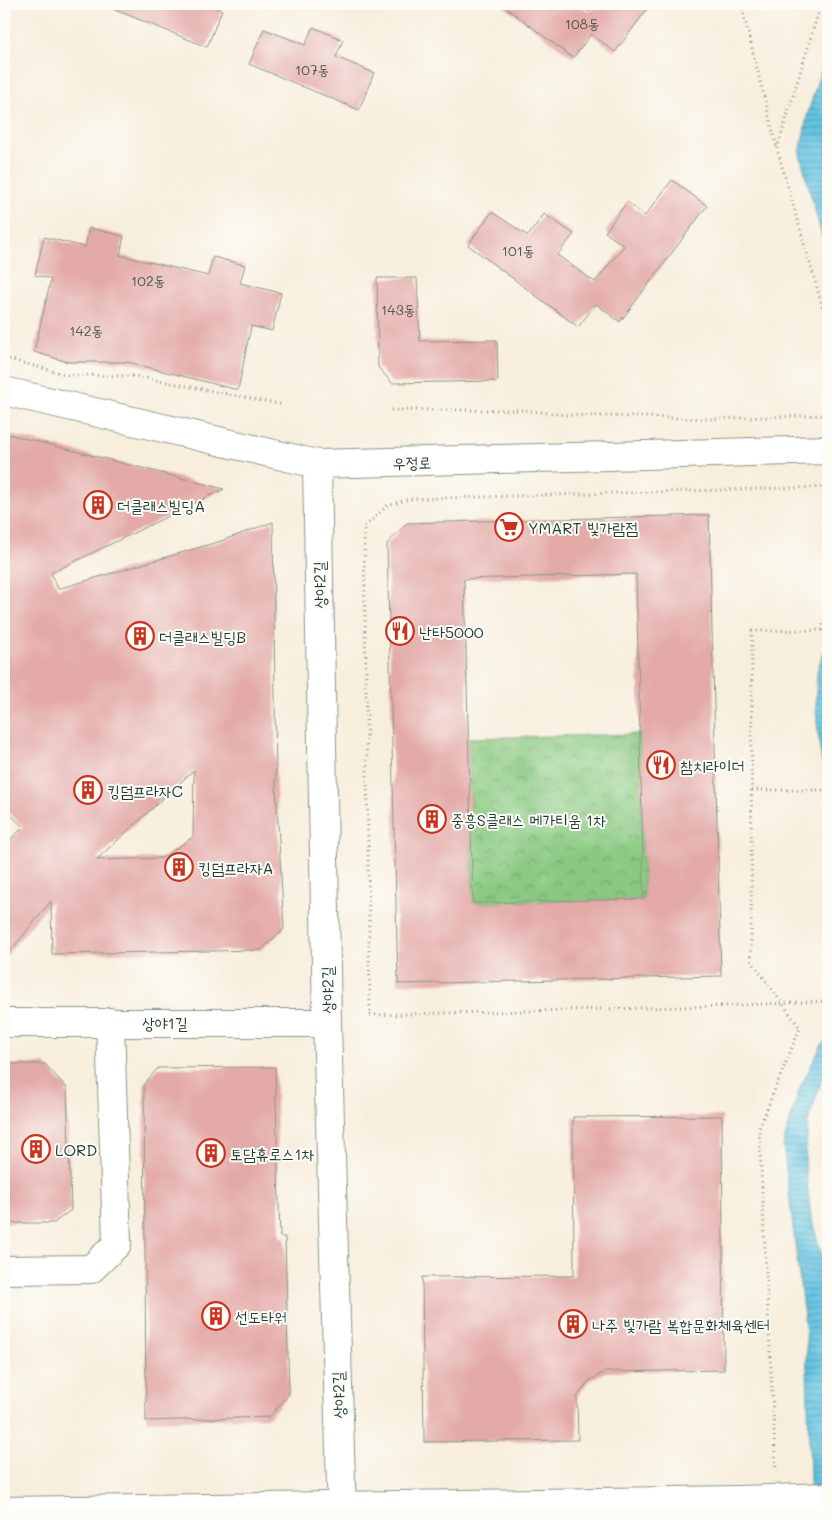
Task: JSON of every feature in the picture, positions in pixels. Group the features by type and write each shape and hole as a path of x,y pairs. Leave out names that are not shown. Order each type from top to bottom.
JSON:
{"street":[{"name":"우정로","path":"4,391 317,464 828,450"},
{"name":"상야2길","path":"317,464 327,1023 342,1510"},
{"path":"4,1270 91,1268 117,1244 110,1022"},
{"name":"상야1길","path":"4,1023 327,1023"},
{"path":"4,1511 342,1510 828,1497"}],"path":[{"path":"741,4 778,149 828,326"},
{"path":"778,149 821,4"},
{"path":"4,358 68,375 135,376 284,405"},
{"path":"391,410 523,410 566,415 712,419 828,415"},
{"path":"828,487 409,499 387,506 364,527 370,1015 721,1006 828,1001"},
{"path":"777,1476 759,1128 800,1028 751,960 752,631 822,630 828,601"},
{"path":"752,790 827,790"}],"green space":[{"path":"640,734 644,899 473,903 468,738"}],"water":[{"path":"828,47 828,259 800,154 807,116"},
{"path":"828,643 828,792 822,763 816,714 816,682 818,668"},
{"path":"828,1038 828,1061 808,1122 805,1163 811,1217 828,1277 828,1516 811,1516 806,1333 783,1145 799,1090 822,1044"}],"building":[{"path":"101,4 205,4 222,10 207,47"},
{"path":"501,4 578,4 589,12 596,4 651,4 615,52 591,34 573,58"},
{"path":"313,27 343,40 336,57 374,73 359,110 249,64 264,29 305,45"},
{"path":"672,180 707,206 620,322 596,304 578,327 468,245 492,212 528,236 544,214 574,234 557,255 595,282 624,246 605,232 627,202 645,216"},
{"path":"89,228 124,236 120,255 208,276 213,257 245,265 240,283 281,293 272,331 251,326 238,390 127,362 68,362 34,352 51,279 35,275 44,237 85,247"},
{"path":"377,278 417,278 420,341 497,340 498,381 392,383 378,367"},
{"path":"4,433 224,489 51,573 58,589 221,541 273,522 276,787 284,929 261,950 52,954 51,901 4,959 4,846 23,827 4,808","holes":["194,770 193,837 162,858 96,860"]},
{"name":"중흥S클래스 메가티움 1차","path":"709,515 721,976 398,984 387,544 407,523","holes":["636,574 644,899 473,903 464,579"]},
{"name":"LORD","path":"4,1064 45,1064 67,1088 71,1210 54,1223 4,1223"},
{"path":"275,1067 280,1237 285,1237 289,1394 269,1417 146,1421 144,1084 158,1068"},
{"name":"나주 빛가람 복합문화체육센터","path":"722,1116 724,1370 605,1372 589,1381 577,1397 578,1440 424,1442 422,1277 574,1276 573,1117"}],"place":[{"name":"더클래스빌딩A","path":"98,505"},
{"name":"YMART 빛가람점","path":"509,527"},
{"name":"난타5000","path":"400,631"},
{"name":"더클래스빌딩B","path":"140,636"},
{"name":"참치라이더","path":"661,765"},
{"name":"킹덤프라자C","path":"88,790"},
{"name":"중흥S클래스 메가티움 1차","path":"432,819"},
{"name":"킹덤프라자A","path":"179,867"},
{"name":"LORD","path":"36,1149"},
{"name":"토담휴로스1차","path":"211,1153"},
{"name":"선도타워","path":"216,1316"},
{"name":"나주 빛가람 복합문화체육센터","path":"573,1324"}]}
